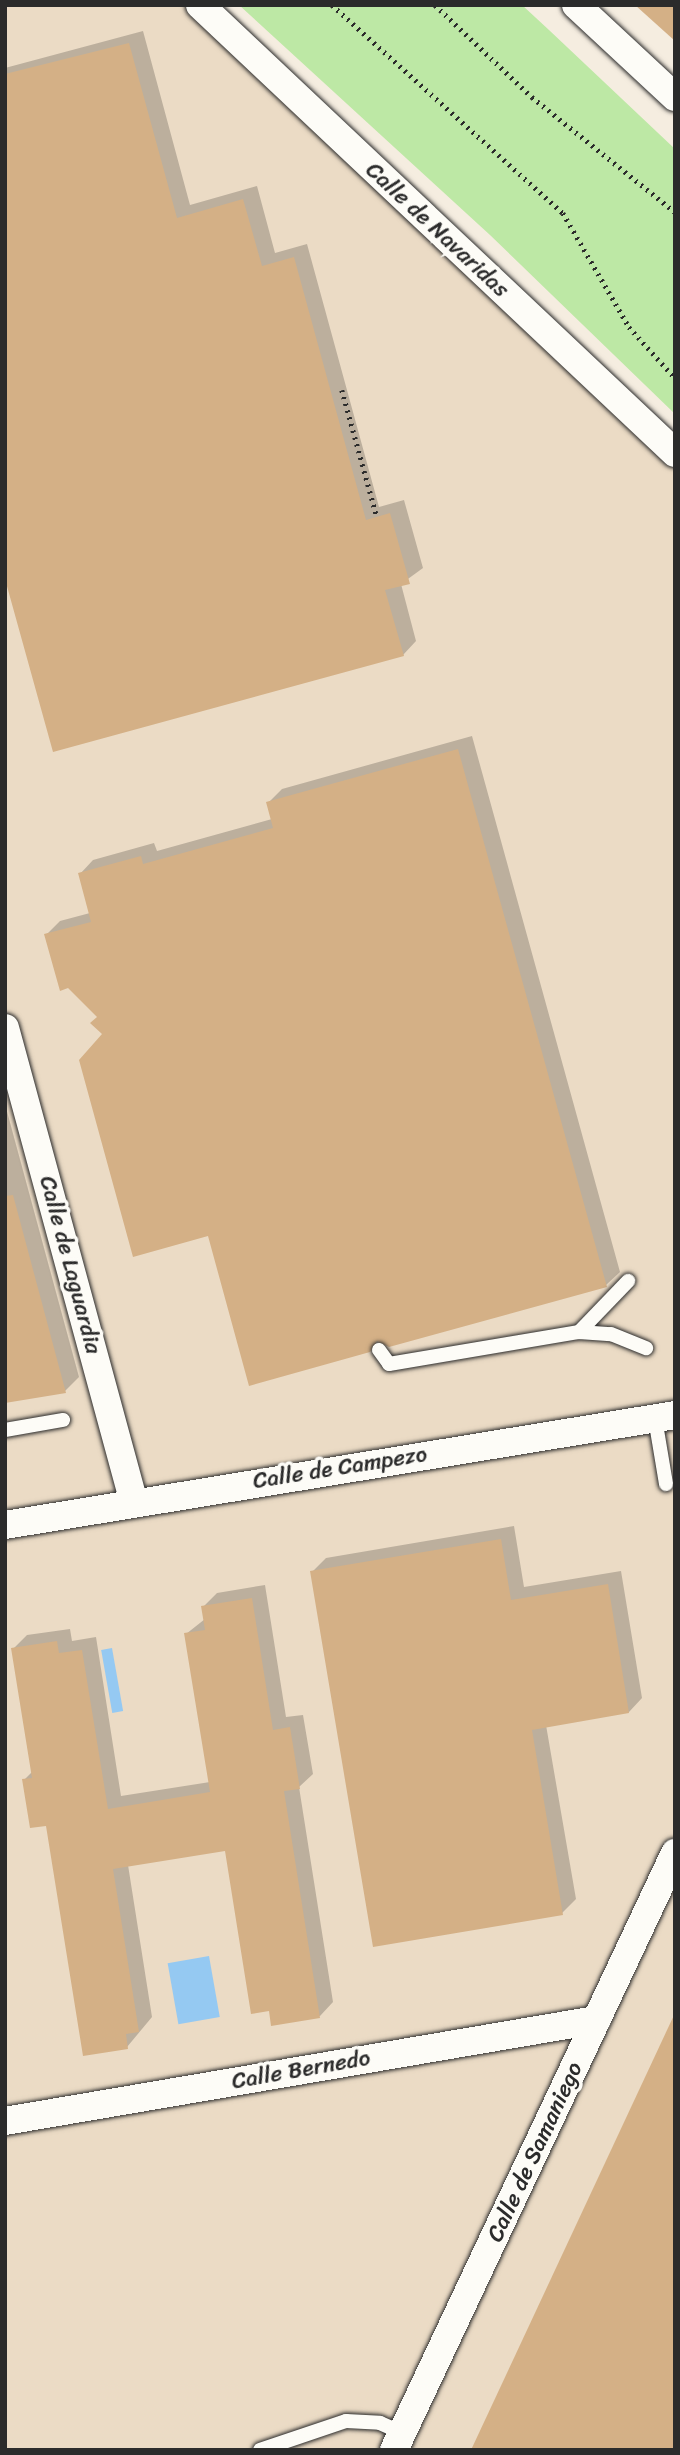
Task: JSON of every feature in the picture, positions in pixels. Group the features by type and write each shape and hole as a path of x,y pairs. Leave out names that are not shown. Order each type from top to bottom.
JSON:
{"street":[{"name":"Calle de Navaridas","path":"200,5 675,453"},
{"path":"576,5 675,97"},
{"name":"Calle de Laguardia","path":"5,1028 134,1502"},
{"name":"Calle de Campezo","path":"5,1525 665,1416"},
{"name":"Calle de Samaniego","path":"398,2442 675,1853"},
{"name":"Calle Bernedo","path":"5,2121 596,2020"}],"lane":[{"path":"579,1332 628,1281"},
{"path":"379,1350 389,1364 579,1332 611,1334 646,1348"},
{"path":"665,1416 666,1484"},
{"path":"5,1430 63,1420"},
{"path":"260,2450 346,2421 380,2423 398,2442"}],"path":[{"path":"332,5 563,214 629,327 675,378"},
{"path":"435,5 532,97 675,212"},
{"path":"342,390 377,517"}],"shaded area":[{"path":"5,5 200,5 675,453 675,2450 5,2450"}],"green space":[{"path":"239,5 522,5 549,30 675,149 675,414 490,235"}],"water":[{"path":"112,1648 123,1711 112,1713 101,1650"},
{"path":"209,1956 220,2017 178,2024 168,1963"}],"building":[{"path":"635,5 675,5 675,41"},
{"path":"129,43 177,218 243,199 262,266 294,257 366,520 390,513 410,584 385,590 404,656 53,752 5,579 5,74"},
{"path":"458,749 607,1287 389,1347 377,1341 370,1352 249,1386 208,1236 133,1257 79,1060 102,1034 90,1023 97,1017 68,988 60,991 44,934 91,922 78,873 141,856 143,864 273,828 266,802"},
{"path":"13,1195 66,1393 5,1403 5,1196"},
{"path":"501,1539 511,1600 608,1584 629,1713 532,1730 563,1915 373,1947 310,1571"},
{"path":"252,1598 273,1730 290,1727 300,1789 284,1791 320,2018 271,2026 269,2011 251,2014 225,1851 113,1869 139,2032 126,2034 128,2049 83,2056 46,1826 30,1828 22,1779 32,1778 11,1648 57,1641 59,1653 82,1650 108,1809 210,1792 184,1633 205,1630 201,1606"},
{"path":"675,2013 675,2450 471,2450"}]}
